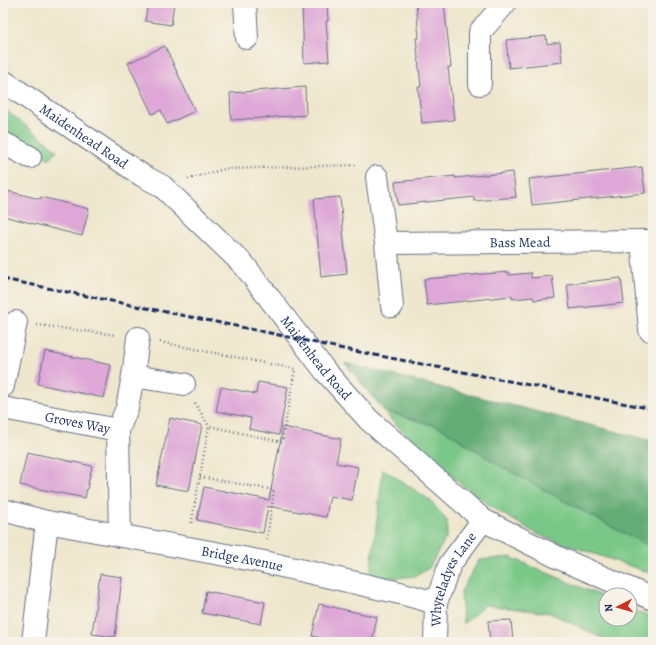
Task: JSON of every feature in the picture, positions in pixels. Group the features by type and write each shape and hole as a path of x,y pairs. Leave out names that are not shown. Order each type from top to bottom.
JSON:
{"street":[{"path":"245,3 247,38"},
{"path":"480,84 480,32 505,3"},
{"name":"Maidenhead Road","path":"3,81 143,176 162,186 244,264 326,372 369,420 483,520 559,558 653,599"},
{"path":"4,147 30,157"},
{"path":"377,177 386,243 392,306"},
{"path":"648,241 650,330"},
{"name":"Bass Mead","path":"386,243 648,241"},
{"path":"3,386 16,322"},
{"path":"118,430 127,408 138,338"},
{"path":"133,376 184,384"},
{"name":"Groves Way","path":"3,408 118,430 120,536"},
{"name":"Bridge Avenue","path":"3,510 47,522 264,562 400,593 436,603"},
{"name":"Whyteladyes Lane","path":"435,642 436,603 450,564 483,520"},
{"path":"33,642 47,522"}],"path":[{"path":"162,186 224,169 355,165 377,177"},
{"path":"200,477 274,490 264,562"}],"green space":[{"path":"3,108 57,150 50,159 3,133"},
{"path":"345,363 653,441 653,548 499,465 440,427 384,411"},
{"path":"384,411 440,427 499,465 653,548 653,574 539,535 496,510 452,477 393,422"},
{"path":"383,469 430,500 447,521 447,536 429,568 416,576 398,578 370,576"},
{"path":"510,557 598,595 598,627 638,627 638,611 653,618 653,642 611,642 550,613 485,605 463,624 461,591 479,560"}],"building":[{"path":"148,3 174,3 171,25 145,21"},
{"path":"302,3 327,3 328,21 326,21 329,61 304,63"},
{"path":"416,3 444,3 451,67 448,67 454,120 422,123 418,87 421,87 416,38 419,38"},
{"path":"546,36 547,44 560,42 562,62 509,68 506,40"},
{"path":"165,46 195,111 167,124 161,110 152,114 128,63"},
{"path":"305,87 306,115 231,120 230,93"},
{"path":"642,167 645,193 532,205 529,179"},
{"path":"513,172 516,197 474,201 474,197 398,205 395,182"},
{"path":"3,190 40,199 41,197 89,209 82,236 3,216"},
{"path":"340,197 347,274 321,277 314,199"},
{"path":"509,272 509,275 531,273 531,278 552,276 555,298 534,300 533,297 512,299 512,296 427,305 424,279"},
{"path":"621,278 624,303 570,309 567,284"},
{"path":"45,351 111,365 104,398 38,384"},
{"path":"258,382 288,387 279,435 249,429 251,418 216,411 221,387 256,394"},
{"path":"170,418 202,425 189,491 156,485"},
{"path":"283,427 341,439 336,463 358,467 352,500 330,496 326,517 268,506 263,533 197,520 204,487 269,500"},
{"path":"27,452 92,466 85,498 20,485"},
{"path":"100,574 122,577 115,637 92,634"},
{"path":"206,591 265,602 261,624 202,613"},
{"path":"319,604 377,617 372,642 338,642 312,636"},
{"path":"511,620 513,642 490,642 488,621"}],"railway":[{"path":"3,279 339,348 653,409"}]}
